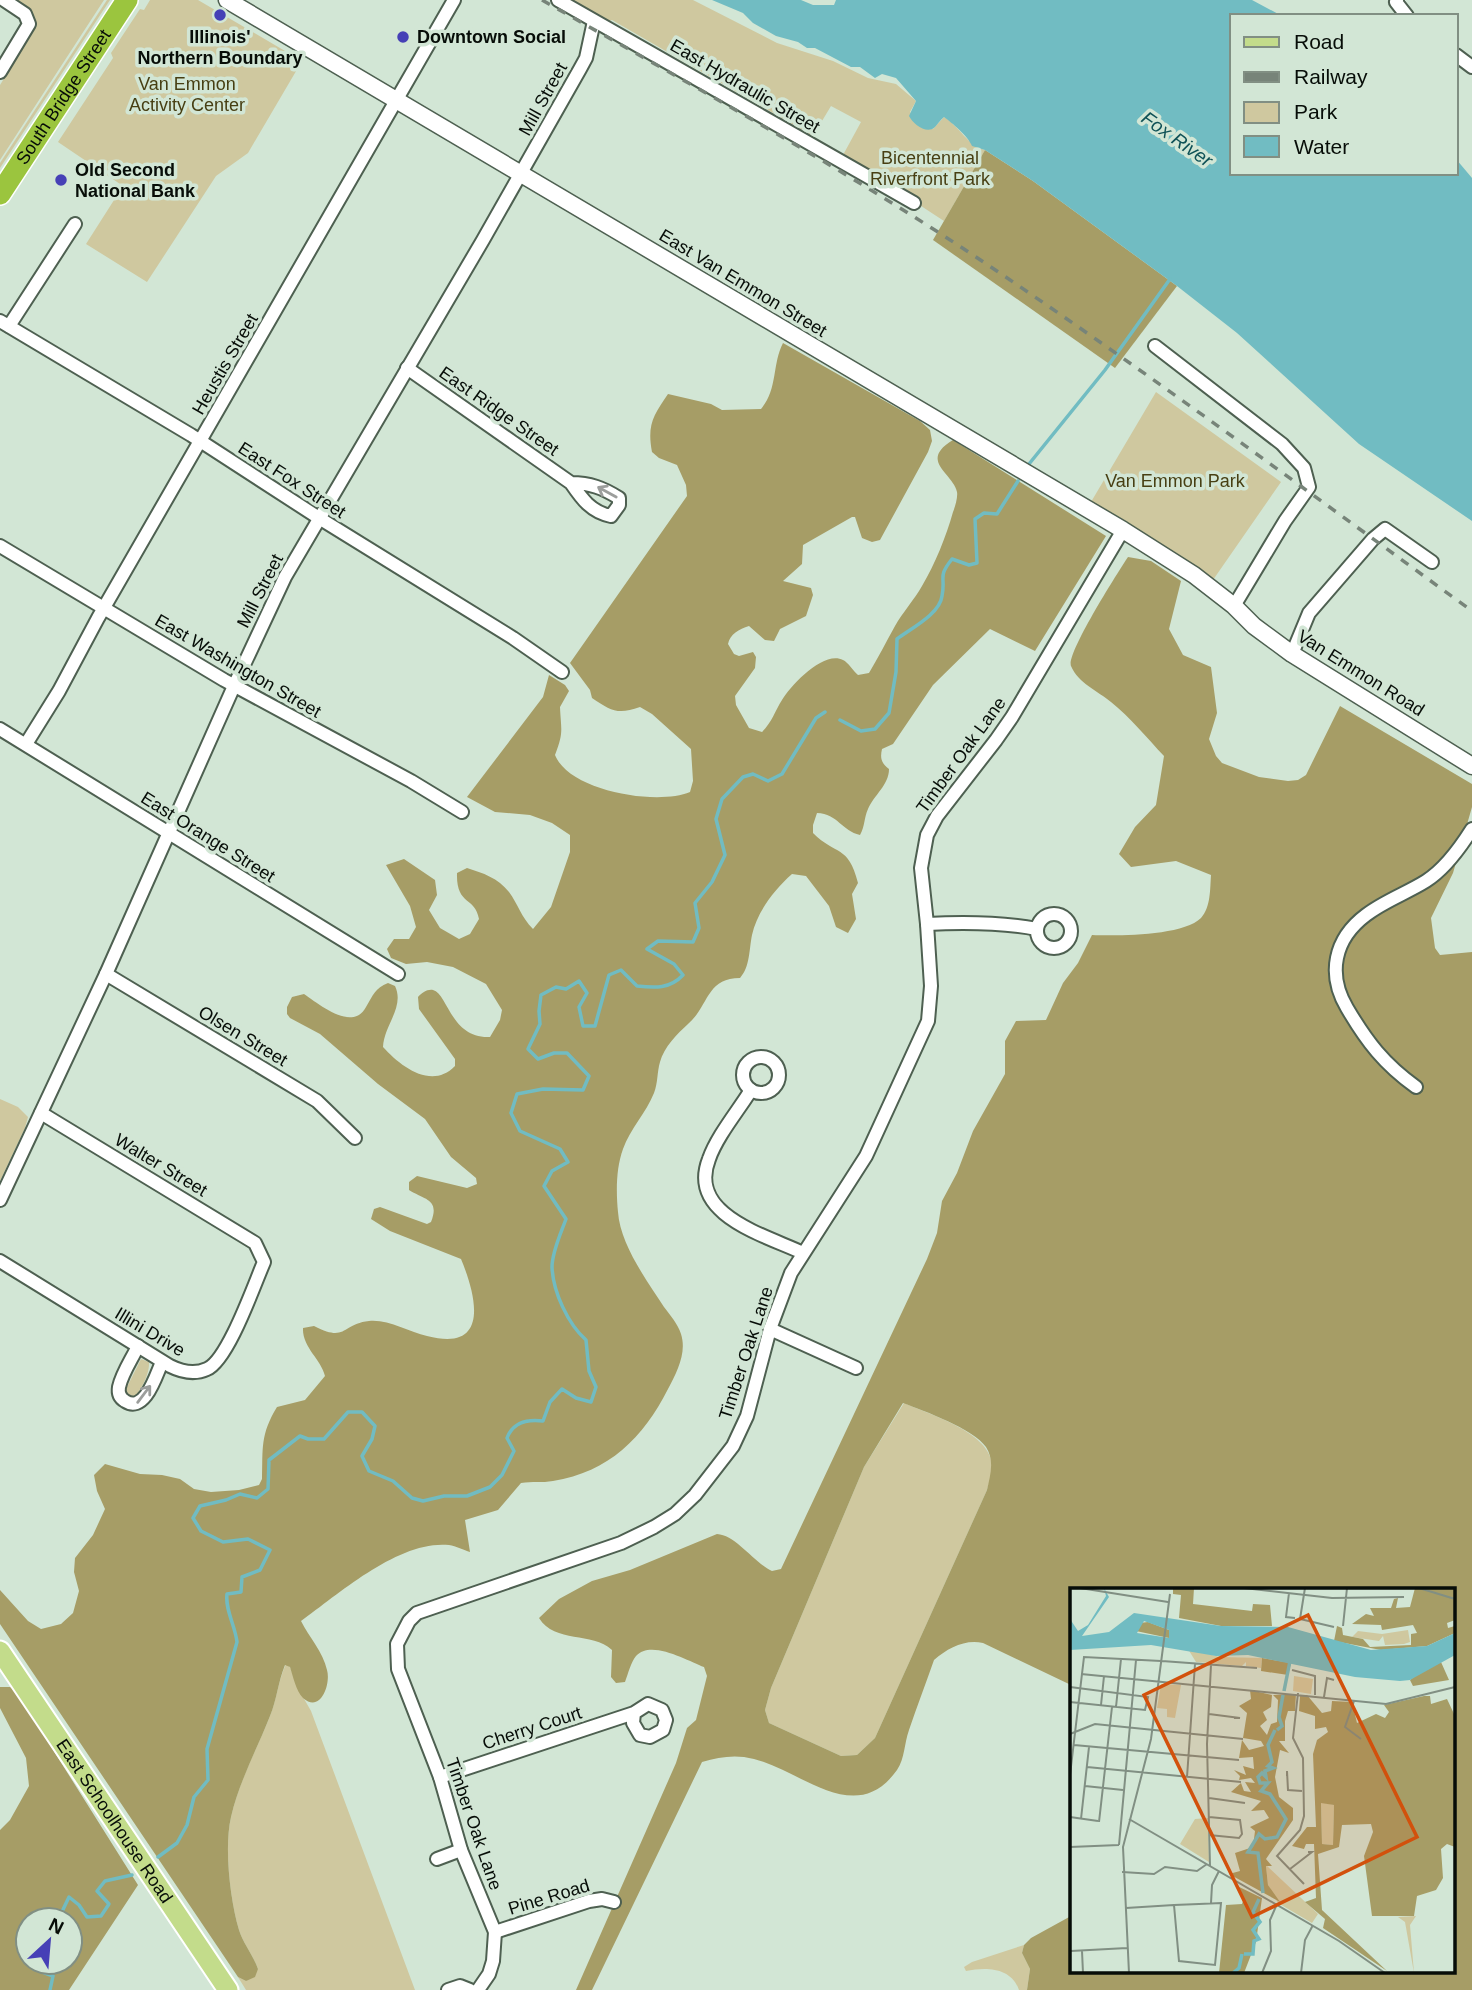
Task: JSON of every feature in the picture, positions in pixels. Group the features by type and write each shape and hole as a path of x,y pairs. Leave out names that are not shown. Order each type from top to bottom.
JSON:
{"highway":[{"name":"South Bridge Street","path":"0,194 127,0"}],"main road":[{"name":"East Schoolhouse Road","path":"0,1651 224,1988"}],"street":[{"path":"0,72 29,24 25,14 4,0"},
{"name":"East Van Emmon Street","path":"227,0 1123,530 1194,575 1234,606"},
{"name":"Heustis Street","path":"26,744 60,691 104,608 454,0"},
{"name":"East Hydraulic Street","path":"558,0 914,203"},
{"name":"Mill Street","path":"0,1200 106,974 234,685 285,577 586,58 594,20"},
{"path":"5,323 75,224"},
{"name":"East Fox Street","path":"5,323 201,441 318,518 513,638 562,672"},
{"path":"1156,346 1282,444 1304,468 1309,487 1285,521 1234,606"},
{"name":"East Ridge Street","path":"407,368 571,482"},
{"path":"1292,654 1309,612 1385,529 1432,562"},
{"name":"Timber Oak Lane","path":"495,1933 461,1850 440,1777 398,1669 397,1644 409,1621 425,1611 621,1543 675,1514 695,1496 733,1446 747,1416 770,1329 789,1278 866,1156 928,1021 931,1002 928,924 921,868 927,835 937,816 1012,717 1123,530"},
{"name":"East Washington Street","path":"0,546 234,685 411,781 462,812"},
{"name":"Van Emmon Road","path":"1234,606 1254,626 1292,654 1472,766"},
{"name":"East Orange Street","path":"0,729 398,975"},
{"path":"1416,1087 1392,1070 1365,1039 1342,1000 1334,968 1339,945 1349,930 1366,914 1429,880 1451,859 1472,829"},
{"path":"928,924 974,921 1008,923 1037,929"},
{"name":"Olsen Street","path":"106,974 317,1101 355,1138"},
{"path":"751,1090 709,1157 704,1177 711,1201 727,1217 803,1253"},
{"name":"Walter Street","path":"41,1113 255,1243 260,1252"},
{"name":"Illini Drive","path":"0,1261 162,1362 191,1373 200,1372 215,1364 225,1351 264,1262 260,1252"},
{"path":"770,1329 856,1368"},
{"path":"138,1346 119,1385 122,1400 137,1404 145,1398 162,1362"},
{"name":"Cherry Court","path":"440,1777 634,1713"},
{"path":"437,1859 461,1850"},
{"name":"Pine Road","path":"495,1933 589,1900 614,1902"},
{"path":"478,1990 489,1974 493,1961 495,1933"},
{"path":"448,1990 460,1986 470,1990"}],"green space":[{"path":"12,0 104,0 0,160 0,85 32,33 34,21 30,11"},
{"path":"107,0 110,0 0,168 0,163"},
{"name":"Van Emmon Activity Center","path":"150,0 198,0 302,61 248,153 216,176 147,282 86,244 123,186 58,142 113,58 111,53 140,9 144,10"},
{"name":"Bicentennial Riverfront Park","path":"572,0 693,0 777,43 833,61 868,78 896,84 916,101 910,112 925,129 933,129 944,117 974,144 985,150 944,221 843,155 861,122 831,106 813,136 612,20 609,21"},
{"name":"Van Emmon Park","path":"1156,392 1281,482 1213,580 1177,554 1091,502"},
{"path":"0,1099 18,1107 28,1117 0,1181"},
{"path":"141,1359 149,1362 148,1371 142,1387 132,1398 127,1395 126,1389"},
{"path":"904,1403 972,1435 990,1456 992,1473 987,1490 875,1738 857,1755 841,1756 769,1723 765,1710 771,1688 864,1467"},
{"path":"286,1664 290,1667 311,1711 415,1990 246,1990 238,1977 246,1981 258,1969 241,1935 236,1918 229,1873 229,1829 239,1791 270,1716"},
{"path":"1024,1945 1022,1953 1030,1969 1027,1990 1019,1990 1010,1977 997,1970 966,1971 964,1967 972,1962"}],"shaded area":[{"path":"985,150 1033,181 1177,286 1115,368 933,240"},
{"path":"783,343 920,421 930,430 932,441 880,540 872,542 862,538 855,517 852,517 803,545 802,564 783,581 811,588 813,595 806,616 780,629 774,641 765,640 749,626 738,630 731,637 728,644 734,654 739,656 753,652 756,657 755,668 735,696 736,705 749,728 762,732 793,686 818,664 835,658 843,660 858,675 869,673 895,626 927,578 947,531 957,492 940,467 938,454 953,440 1106,536 1035,651 990,629 933,685 893,744 882,749 882,760 889,769 888,775 868,809 860,835 830,816 817,813 813,833 845,856 858,883 852,894 856,919 848,933 836,927 829,906 806,876 792,874 773,894 758,918 743,974 740,978 729,979 714,988 695,1017 675,1036 662,1056 654,1093 623,1149 617,1180 618,1212 624,1237 643,1274 678,1327 683,1341 678,1369 647,1423 622,1450 591,1470 553,1481 521,1483 498,1510 465,1520 470,1552 449,1545 430,1546 390,1559 301,1621 325,1663 328,1676 326,1689 320,1700 309,1702 301,1695 290,1667 285,1665 272,1710 239,1791 229,1829 229,1873 236,1918 241,1935 258,1969 255,1977 246,1981 238,1977 0,1624 0,1590 28,1621 41,1629 61,1624 73,1613 79,1591 74,1572 75,1558 93,1535 105,1509 94,1475 105,1464 140,1474 180,1479 194,1489 211,1492 259,1485 262,1479 265,1434 277,1407 305,1400 325,1376 305,1341 303,1328 314,1326 339,1333 360,1323 376,1321 447,1339 461,1336 470,1329 474,1304 461,1259 390,1231 371,1219 374,1209 380,1207 427,1224 431,1222 433,1214 432,1204 409,1190 409,1182 417,1176 467,1188 477,1184 476,1178 451,1157 425,1119 378,1084 320,1034 290,1018 287,1007 292,997 304,994 336,1014 353,1017 360,1014 380,987 388,983 395,986 396,1009 383,1047 408,1068 427,1076 446,1073 455,1066 455,1059 419,1009 418,997 425,992 433,990 438,993 452,1016 467,1031 477,1036 490,1037 500,1020 502,1010 486,984 453,967 427,962 406,964 391,958 387,949 394,939 409,939 416,927 410,906 386,865 404,859 435,880 437,895 429,910 440,928 459,939 470,934 479,919 474,907 462,896 457,884 457,873 467,868 490,877 505,887 533,929 551,907 570,852 570,835 552,823 530,815 495,812 467,797 543,697 549,675 565,685 569,691 560,707 561,736 555,755 563,768 595,786 636,796 675,796 690,792 693,781 691,749 652,714 640,707 626,711 615,710 592,698 590,690 570,663 687,496 686,485 677,465 652,452 651,428 655,415 668,394 711,404 722,410 761,409 773,385 777,359"},
{"path":"1128,557 1151,561 1181,581 1169,629 1183,655 1211,667 1217,713 1209,739 1222,763 1259,777 1298,780 1306,775 1340,706 1472,784 1472,807 1453,873 1431,918 1435,948 1440,955 1472,952 1472,1990 1027,1990 1030,1969 1022,1953 1024,1945 1031,1938 1070,1917 1070,1972 1454,1972 1454,1588 1070,1588 1070,1685 983,1643 963,1643 951,1648 934,1660 909,1730 900,1765 881,1787 864,1794 846,1795 828,1791 754,1759 728,1757 702,1762 592,1990 576,1990 676,1763 687,1728 696,1720 707,1676 704,1667 670,1653 651,1650 636,1656 625,1682 616,1683 611,1677 612,1650 604,1644 554,1631 539,1618 559,1599 592,1581 630,1570 717,1534 731,1539 772,1571 781,1569 927,1259 937,1233 942,1201 957,1173 973,1131 1005,1074 1005,1041 1016,1021 1046,1020 1063,983 1078,963 1092,935 1165,932 1192,924 1201,918 1207,908 1211,875 1176,861 1131,867 1119,854 1135,827 1156,805 1164,756 1118,708 1078,677 1071,666 1076,646","holes":["903,1403 960,1427 986,1447 991,1469 987,1490 875,1738 857,1755 841,1756 769,1723 765,1710 771,1688 864,1467"]},
{"path":"0,1687 10,1687 16,1691 138,1885 84,1967 84,1906 14,1906 14,1976 78,1976 69,1990 0,1990 0,1830 10,1820 29,1786 26,1758 0,1708"}],"water":[{"name":"Fox River","path":"712,0 801,0 813,5 834,5 836,0 1252,0 1278,14 1230,14 1230,175 1458,175 1458,161 1472,178 1472,521 1359,444 1237,333 1033,181 985,150 972,146 944,117 932,129 917,125 909,116 916,101 896,78 882,74 875,78 860,67 851,67 815,48 807,48 798,42 776,36 753,23 743,13"}],"waterway":[{"path":"1029,464 1105,370 1170,279"},
{"path":"840,720 861,731 875,729 889,713 896,672 897,639 936,609 942,596 943,574 952,559 969,565 977,563 975,519 984,513 997,514 1018,481"},
{"path":"158,1857 177,1843 187,1825 194,1797 208,1780 207,1749 237,1642 227,1606 227,1594 241,1592 242,1577 260,1570 270,1550 248,1539 223,1542 201,1531 193,1518 200,1506 240,1494 257,1498 268,1489 269,1460 300,1436 324,1439 348,1412 362,1412 375,1426 372,1439 362,1456 369,1471 393,1481 412,1498 423,1501 444,1496 467,1496 490,1487 502,1475 514,1451 507,1438 513,1428 521,1423 543,1421 550,1402 562,1389 576,1398 591,1402 596,1387 589,1371 586,1340 558,1297 553,1277 553,1255 566,1219 544,1186 552,1171 568,1162 560,1149 520,1131 511,1113 517,1094 543,1089 583,1090 589,1076 567,1053 554,1053 538,1059 528,1049 540,1024 541,995 556,987 566,989 579,981 587,993 579,1007 583,1026 595,1026 609,975 621,970 637,986 650,987 667,985 678,980 683,975 674,964 647,949 658,941 693,942 699,928 695,903 712,882 725,855 716,819 722,799 743,777 753,774 768,781 782,774 816,718 825,712"},
{"path":"84,1912 87,1917 101,1916 109,1904 97,1891 105,1881 132,1875"},
{"path":"65,1906 69,1897 80,1906"},
{"path":"50,1990 53,1976"}],"railway":[{"path":"542,0 821,160 985,263 1169,391 1472,611"}],"place":[{"name":"Illinois' Northern Boundary","path":"220,15"},
{"name":"Downtown Social","path":"403,37"},
{"name":"Old Second National Bank","path":"61,180"}]}
